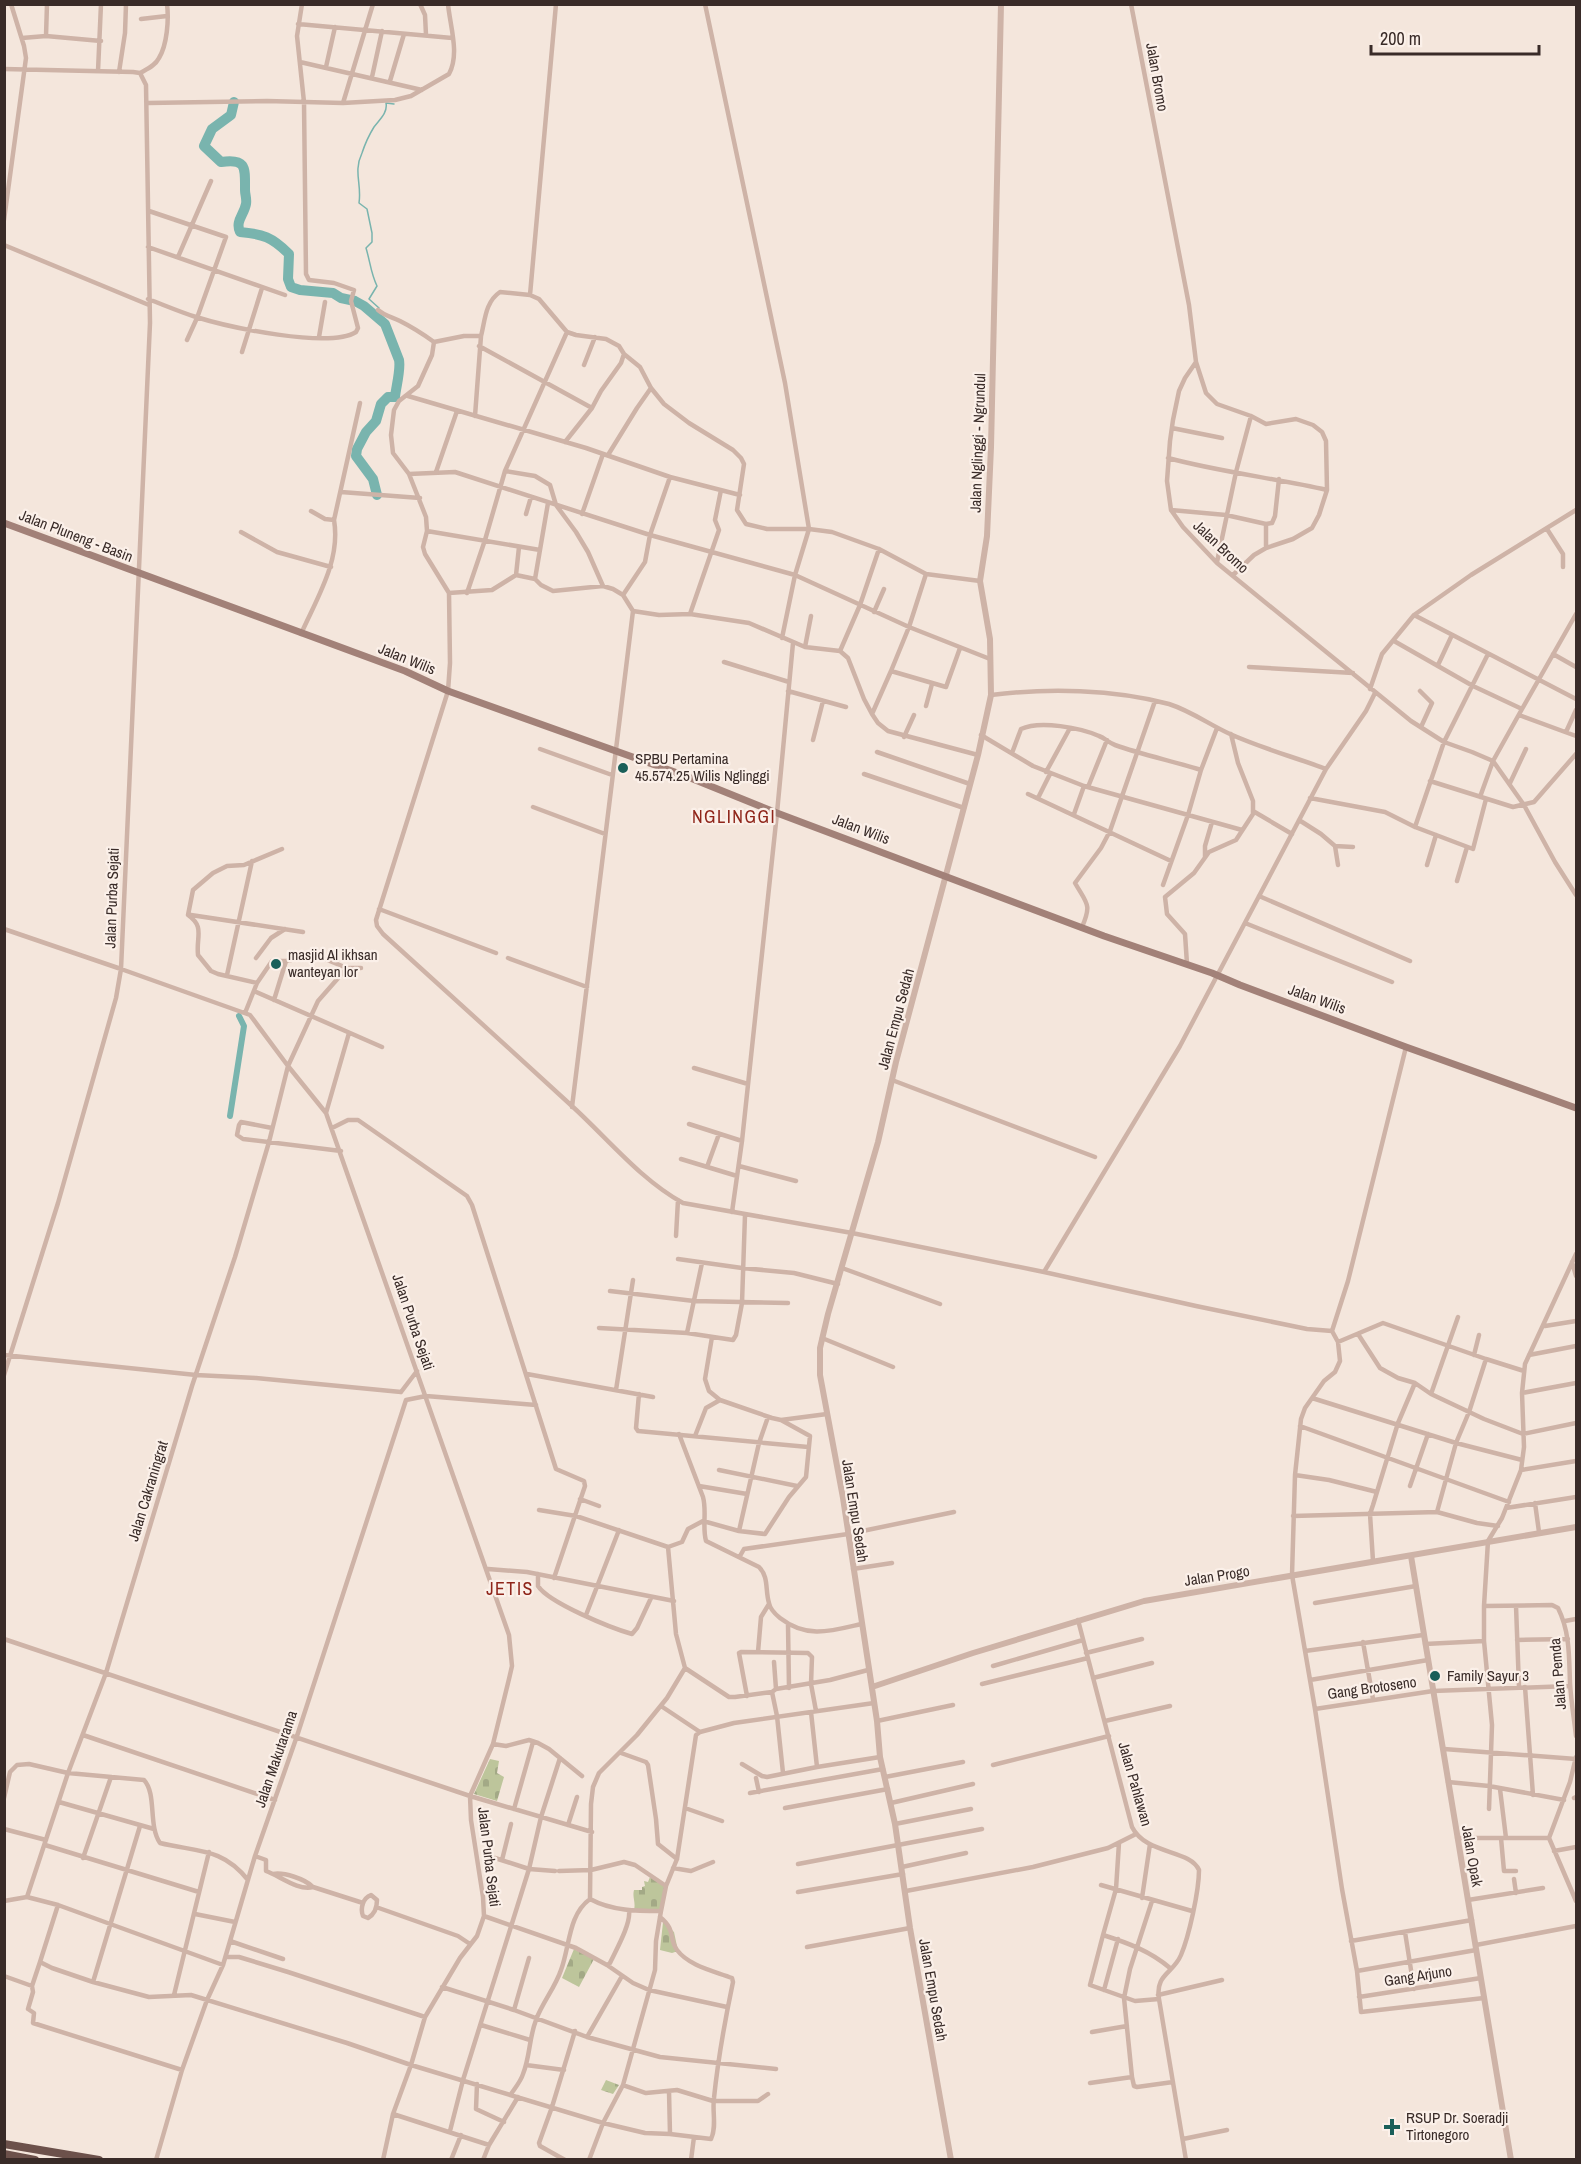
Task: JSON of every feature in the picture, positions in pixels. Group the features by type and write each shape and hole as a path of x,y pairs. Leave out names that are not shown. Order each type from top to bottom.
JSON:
{"highway":[{"path":"4,2144 99,2160"},
{"path":"4,2154 35,2160"}],"main road":[{"name":"Jalan Pluneng - Basin","path":"4,523 138,573"},
{"name":"Jalan Wilis","path":"138,573 384,663 448,691 683,775 777,813 1082,927 1576,1108"}],"street":[{"path":"4,220 26,58 22,38 10,4"},
{"path":"46,36 47,4"},
{"path":"98,71 101,4"},
{"path":"119,72 125,33 126,4"},
{"path":"4,69 140,74 154,65 161,57 166,35 167,4"},
{"path":"4,245 148,302 197,318 290,337 349,336 356,332 358,328 351,301 354,290 345,286 309,280 306,274 304,102 297,36 302,4"},
{"path":"343,104 373,4"},
{"path":"420,4 425,15 426,35"},
{"path":"148,103 343,104 395,100 411,96 449,74 454,63 448,4"},
{"path":"530,295 555,4"},
{"path":"705,4 785,383 809,529 795,575 782,638"},
{"name":"Jalan Nglinggi - Ngrundul","path":"947,875 991,695 990,639 980,581 987,536 991,447 1001,4"},
{"name":"Jalan Bromo","path":"1131,4 1189,305 1196,362 1202,384 1209,398 1217,404 1266,424 1296,419 1313,425 1322,432 1328,448 1327,490 1312,528 1293,539 1266,548 1254,555 1233,575"},
{"path":"141,20 167,16"},
{"path":"298,24 452,38"},
{"path":"326,68 335,27"},
{"path":"372,77 382,31"},
{"path":"390,81 404,34"},
{"path":"22,38 46,36 101,41"},
{"path":"300,62 422,90"},
{"name":"Jalan Purba Sejati","path":"140,74 146,85 148,103 148,302 150,323 121,969 250,1015 326,1113 488,1569 509,1635 512,1666 493,1744 470,1796 471,1821 484,1916 477,1936 442,1987 425,2017 393,2114 383,2160"},
{"path":"178,257 211,181"},
{"path":"149,211 225,237 187,340"},
{"path":"148,247 285,295"},
{"path":"242,352 262,288"},
{"path":"475,416 479,346 489,304 500,292 530,295 539,299 567,332 595,337 620,346 624,354 640,367 651,388 664,404 689,423 733,450 741,458 745,471 737,510 746,524 767,529 809,529 832,532 879,549 926,574 980,581"},
{"path":"319,337 325,302"},
{"path":"378,310 383,315 397,319 434,342 464,336 481,336"},
{"path":"467,593 505,471 567,332"},
{"path":"584,365 595,337"},
{"path":"434,342 424,377 408,396 399,401 394,410 391,446 393,453 409,474 426,517 427,531 423,540 425,554 449,592 448,691 376,920 383,934 643,1173 678,1200 700,1207 852,1233 1044,1272 1307,1329 1332,1331"},
{"path":"479,346 591,408"},
{"path":"565,442 591,408 621,363 624,354"},
{"path":"1196,362 1179,391 1172,428 1168,458 1168,492 1171,510 1226,515 1266,524 1274,521 1279,479"},
{"path":"582,514 605,455 651,388"},
{"path":"408,396 565,442 670,477 740,495"},
{"path":"302,634 331,567 336,532 334,520 360,403"},
{"path":"436,472 457,411"},
{"path":"1217,562 1236,472 1251,416"},
{"path":"1172,428 1222,438"},
{"path":"1168,458 1207,468 1279,479 1327,490"},
{"path":"505,471 525,473 542,479 550,485 556,506 576,532 603,586"},
{"path":"409,474 455,472 650,535 795,575 874,612 990,659"},
{"path":"623,595 645,562 650,535 670,477"},
{"path":"690,614 719,530 715,520 721,490"},
{"path":"341,492 420,498"},
{"path":"525,514 531,497"},
{"path":"535,579 548,503"},
{"name":"Jalan Bromo","path":"1171,510 1188,533 1217,562 1375,693 1421,728 1444,742 1493,761 1524,805 1576,895"},
{"path":"1370,689 1382,654 1414,615 1470,575 1576,510"},
{"path":"311,511 325,519 334,520"},
{"path":"1266,524 1266,548"},
{"path":"1547,529 1563,554 1563,567"},
{"path":"427,531 540,550"},
{"path":"241,532 277,552 331,567"},
{"path":"516,575 519,547"},
{"path":"840,651 860,605 879,549"},
{"path":"872,714 909,627 926,574"},
{"path":"449,592 467,593 492,590 516,575 535,579 553,591 603,586 623,595 633,611 572,1107"},
{"path":"874,612 884,589"},
{"path":"633,611 659,615 690,614 749,623 805,647 840,651 848,658 864,699 872,714 884,728 904,736 978,755"},
{"path":"1480,797 1493,761 1576,614"},
{"path":"1414,615 1576,699"},
{"path":"805,647 811,616"},
{"path":"1438,665 1452,635"},
{"path":"1394,640 1521,712 1576,736"},
{"path":"732,1212 742,1141 793,643"},
{"path":"891,671 944,688 948,685 960,648"},
{"path":"1415,827 1444,742 1488,654"},
{"path":"1553,654 1576,667"},
{"path":"724,662 789,682"},
{"path":"1249,667 1353,673"},
{"path":"926,706 932,684"},
{"path":"788,691 846,707"},
{"path":"991,695 1023,691 1054,691 1097,693 1155,701 1182,709 1231,734 1326,769"},
{"path":"1420,691 1432,703 1421,728"},
{"path":"1044,1272 1180,1046 1326,769 1366,711 1375,693"},
{"path":"813,740 823,701"},
{"path":"1082,927 1089,912 1075,883 1101,848 1110,831 1155,701"},
{"path":"1566,732 1576,710"},
{"path":"904,736 915,715"},
{"path":"1012,753 1021,729 1027,726 1070,728 1096,734 1138,751 1201,770"},
{"path":"1038,798 1070,728"},
{"path":"1163,885 1201,770 1218,728"},
{"path":"1187,964 1185,934 1167,914 1165,897 1194,873 1213,849 1236,840 1250,821 1253,812 1252,801 1238,763 1231,734"},
{"path":"981,735 1048,773 1086,787 1242,830"},
{"path":"1074,814 1107,740"},
{"path":"540,749 612,776"},
{"path":"1510,783 1526,749"},
{"path":"877,752 970,784"},
{"path":"1430,782 1513,807 1524,805 1534,802 1576,754"},
{"path":"864,774 964,808"},
{"path":"1028,794 1171,861"},
{"path":"1310,798 1385,812 1436,836 1467,847 1474,847 1486,799"},
{"path":"533,807 605,834"},
{"path":"1253,812 1292,834"},
{"path":"1299,820 1335,846 1353,847"},
{"path":"1204,860 1205,846 1212,822"},
{"path":"1427,865 1436,836"},
{"path":"1335,846 1338,865"},
{"path":"1456,881 1467,847"},
{"path":"188,915 193,890 213,873 226,866 244,865 282,849"},
{"path":"227,975 252,861"},
{"name":"Jalan Empu Sedah","path":"947,875 892,1080 878,1142 822,1338 820,1375 848,1534 877,1721 880,1757 899,1846 910,1928 951,2160"},
{"path":"1259,896 1410,961"},
{"path":"379,909 496,953"},
{"path":"188,915 303,932"},
{"path":"188,915 197,921 199,926 198,955 211,971 257,983"},
{"path":"1245,923 1392,982"},
{"path":"4,929 121,969 116,998 58,1203 4,1375"},
{"path":"256,958 271,938 285,929"},
{"path":"245,1013 257,983 272,962 315,955 347,968 361,969"},
{"path":"508,958 587,987"},
{"path":"274,1000 286,961"},
{"name":"Jalan Cakraningrat","path":"27,1897 68,1773 105,1673 196,1375 235,1257 269,1142 288,1066 324,992 347,968"},
{"path":"254,991 382,1047"},
{"path":"326,1113 349,1033"},
{"path":"1406,1047 1348,1281 1332,1331 1340,1361 1305,1408 1300,1426 1295,1475 1292,1575 1363,2013 1484,1998"},
{"path":"694,1068 748,1084"},
{"path":"892,1080 1095,1156"},
{"path":"332,1128 348,1120 358,1120 467,1196 472,1205 556,1469 584,1481 585,1486 576,1516 554,1578"},
{"path":"272,1128 243,1122 239,1125 237,1135 240,1138 341,1151"},
{"path":"688,1124 742,1141"},
{"path":"707,1167 719,1134"},
{"path":"681,1159 738,1176"},
{"path":"739,1166 796,1181"},
{"path":"676,1236 678,1200"},
{"path":"599,1328 687,1333 728,1340 735,1339 742,1303 745,1215"},
{"path":"1575,1258 1576,1276"},
{"path":"1489,1809 1492,1725 1484,1641 1488,1541 1508,1505 1521,1470 1524,1371 1529,1355 1545,1326 1575,1258"},
{"path":"678,1259 794,1273 838,1284"},
{"path":"687,1333 702,1263"},
{"path":"842,1268 940,1304"},
{"path":"616,1390 633,1280"},
{"path":"610,1291 694,1301 788,1303"},
{"path":"1431,1394 1458,1317"},
{"path":"1545,1326 1576,1321"},
{"path":"1336,1340 1358,1334 1383,1323 1524,1371"},
{"path":"1358,1334 1380,1368 1469,1412 1523,1434 1576,1422"},
{"path":"1474,1355 1479,1335"},
{"path":"712,1337 706,1383 714,1396 781,1420 827,1414"},
{"path":"822,1338 893,1368"},
{"path":"1529,1355 1576,1346"},
{"path":"4,1355 196,1375 256,1378 401,1392"},
{"path":"1437,1512 1456,1443 1469,1412 1486,1359"},
{"path":"401,1392 417,1371"},
{"path":"527,1374 652,1397"},
{"path":"1373,1561 1370,1514 1398,1424 1414,1383"},
{"path":"1522,1393 1576,1383"},
{"path":"401,1392 406,1400 426,1396 536,1405"},
{"path":"639,1394 637,1430 808,1447"},
{"path":"1312,1398 1456,1443 1522,1460"},
{"name":"Jalan Makutarama","path":"156,2160 182,2070 207,2000 226,1957 255,1856 297,1736 406,1400"},
{"path":"695,1436 706,1408 720,1400"},
{"path":"739,1531 759,1443 768,1417"},
{"path":"539,1510 576,1516 668,1547 682,1542 688,1529 703,1521 739,1531 765,1534 797,1486 806,1477 810,1440 807,1434 790,1427 781,1420"},
{"path":"1300,1426 1417,1467 1508,1505 1576,1497"},
{"path":"679,1434 705,1506 703,1521 706,1541 740,1556 765,1572 769,1604 775,1614 798,1629 826,1632 861,1623"},
{"path":"1410,1486 1428,1434"},
{"path":"1521,1470 1576,1461"},
{"path":"719,1470 797,1486"},
{"path":"1295,1475 1329,1480 1377,1492"},
{"path":"699,1486 747,1494"},
{"path":"580,1499 599,1506"},
{"path":"1535,1503 1539,1532"},
{"path":"740,1556 744,1549 848,1534 954,1512"},
{"path":"1293,1516 1437,1512 1497,1526"},
{"name":"Jalan Progo","path":"872,1687 973,1653 1144,1601 1576,1527"},
{"path":"585,1615 619,1530"},
{"path":"668,1547 678,1645 685,1668 732,1697 812,1684 868,1670"},
{"name":"Jalan Opak","path":"1411,1556 1511,2160"},
{"path":"852,1569 892,1563"},
{"path":"488,1569 538,1575 674,1601"},
{"path":"538,1575 538,1586 542,1591 601,1624 632,1634 651,1598"},
{"path":"1315,1603 1416,1586"},
{"path":"758,1652 760,1620 769,1604"},
{"name":"Jalan Pemda","path":"1484,1606 1556,1606 1565,1621 1568,1639 1570,1686 1576,1736"},
{"path":"1516,1606 1519,1687"},
{"path":"1565,1621 1576,1618"},
{"name":"Jalan Pahlawan","path":"1078,1620 1136,1834 1150,1845 1197,1865 1199,1878 1182,1952 1178,1961 1159,1982 1158,1997"},
{"path":"788,1624 789,1688"},
{"path":"1305,1652 1423,1635"},
{"path":"4,1639 470,1796 590,1832"},
{"path":"982,1684 1142,1639"},
{"path":"1517,1640 1568,1639"},
{"path":"993,1666 1083,1640"},
{"path":"1425,1644 1484,1641"},
{"path":"1363,1642 1373,1699"},
{"path":"747,1696 739,1653 811,1655 817,1767"},
{"path":"1310,1680 1428,1660"},
{"path":"774,1662 774,1691 783,1773"},
{"path":"1093,1678 1152,1663"},
{"path":"483,2160 486,2144 504,2122 526,2065 530,2040 537,2018 572,1946 573,1924 584,1904 590,1899 591,1804 598,1773 621,1753 661,1706 685,1668"},
{"name":"Gang Brotoseno","path":"1315,1708 1433,1691 1570,1686"},
{"path":"1526,1687 1533,1796"},
{"path":"589,2160 603,2123 623,2085 656,1970 656,1941 660,1914 666,1886 678,1859 694,1739 700,1732 728,1724 874,1703"},
{"path":"877,1721 953,1705"},
{"path":"661,1706 700,1732"},
{"path":"1105,1720 1170,1706"},
{"path":"82,1736 275,1800"},
{"path":"993,1765 1109,1737"},
{"path":"493,1744 506,1746 521,1741 544,1745 582,1776"},
{"path":"514,1809 533,1742"},
{"path":"1444,1749 1576,1758 1564,1800 1549,1838 1576,1901"},
{"path":"621,1753 646,1762 648,1765 658,1844 678,1859"},
{"path":"742,1764 764,1777 880,1757"},
{"path":"450,2132 463,2080 529,1869 541,1817 560,1758"},
{"path":"885,1777 963,1762"},
{"path":"4,1798 10,1772 17,1765 30,1764 68,1773 144,1780 147,1783 154,1829 160,1843 209,1852 237,1866 248,1880"},
{"path":"750,1793 883,1769"},
{"path":"83,1858 111,1777"},
{"path":"756,1778 759,1792"},
{"path":"1448,1782 1489,1786 1564,1800"},
{"path":"1570,1782 1576,1782"},
{"path":"891,1803 973,1784"},
{"path":"784,1808 888,1789"},
{"path":"1500,1789 1503,1869 1506,1872 1516,1871"},
{"path":"568,1825 577,1797"},
{"path":"59,1802 154,1829"},
{"path":"685,1808 723,1821"},
{"path":"895,1824 971,1809"},
{"path":"502,1860 511,1824"},
{"path":"93,1982 140,1826"},
{"path":"4,1829 83,1858 199,1892"},
{"path":"798,1864 982,1829"},
{"path":"906,1892 1033,1867 1119,1843 1136,1834"},
{"path":"1457,1838 1549,1838"},
{"path":"1119,1843 1116,1889 1089,1984 1135,2001 1222,1980"},
{"path":"1142,1898 1150,1845"},
{"path":"1554,1851 1576,1847"},
{"path":"174,1995 209,1852"},
{"path":"902,1867 966,1853"},
{"path":"255,1856 266,1860 266,1871 276,1878 290,1879 304,1887 314,1887 363,1903"},
{"path":"495,1858 529,1869 557,1871 591,1870 630,1862 666,1886"},
{"path":"673,1868 690,1871 713,1862"},
{"path":"798,1892 903,1874"},
{"path":"1514,1879 1516,1893"},
{"path":"1101,1885 1192,1911"},
{"path":"1468,1900 1543,1888"},
{"path":"371,1895 377,1900 376,1907 370,1917 365,1917 361,1911 363,1903 371,1895"},
{"path":"4,1901 27,1897 58,1905 223,1965"},
{"path":"40,1962 93,1982 149,1997 191,1995 603,2123 645,2133 711,2139 713,2101 732,1978 698,1965 679,1952 671,1928 660,1914 629,1911 590,1899"},
{"path":"1152,1900 1124,1998 1132,2077 1134,2086 1137,2087 1173,2082"},
{"path":"58,1905 32,1986 33,1992 28,2009 34,2013 33,2023 182,2070"},
{"path":"376,1907 458,1936 470,1944"},
{"path":"607,1965 622,1936 630,1915 629,1911"},
{"path":"195,1914 235,1922"},
{"path":"484,1916 572,1946 649,1990 727,2007"},
{"path":"1351,1941 1472,1920"},
{"path":"1357,1971 1410,1962 1576,1926"},
{"path":"807,1947 910,1928"},
{"path":"1405,1932 1414,1989"},
{"path":"1103,1935 1118,1939 1156,1956 1170,1968"},
{"path":"1104,1990 1118,1939"},
{"path":"230,1941 283,1959"},
{"path":"226,1957 239,1957 425,2017"},
{"path":"514,2010 529,1958"},
{"path":"4,1976 32,1986"},
{"path":"586,2037 622,1976"},
{"name":"Gang Arjuno","path":"1359,1996 1481,1978"},
{"path":"442,1987 489,2001 586,2037 660,2057 776,2069"},
{"path":"1158,1997 1186,2160"},
{"path":"481,2025 530,2040"},
{"path":"1092,2032 1127,2026"},
{"path":"565,2160 540,2146 539,2142 575,2031"},
{"path":"526,2065 564,2070"},
{"path":"1090,2083 1132,2077"},
{"path":"477,2084 476,2109 504,2122"},
{"path":"623,2085 646,2093 677,2090 713,2101 758,2101 768,2094"},
{"path":"669,2091 670,2134"},
{"path":"393,2114 486,2144"},
{"path":"1183,2139 1227,2130"},
{"path":"451,2160 461,2135"},
{"path":"691,2160 694,2137"}],"green space":[{"path":"490,1759 499,1761 497,1773 504,1777 497,1801 474,1794"},
{"path":"650,1877 665,1886 660,1910 634,1910 634,1890 642,1890 645,1886 644,1881 648,1882"},
{"path":"663,1922 674,1932 678,1951 672,1953 660,1950"},
{"path":"574,1949 594,1959 579,1987 562,1978"},
{"path":"606,2080 619,2085 613,2094 601,2090"}],"waterway":[{"path":"234,102 231,115 212,129 204,146 221,162 236,162 243,166 246,202 239,221 240,232 267,237 289,254 288,279 291,287 333,293 364,306 385,324 399,360 395,397 388,397 381,404 376,421 366,432 357,449 356,456 373,479 377,495"},
{"path":"379,308 369,299 377,286 366,248 372,242 372,233 367,209 359,203 358,166 369,136 384,113 386,103 394,104"},
{"path":"230,1116 244,1026 239,1016"}],"place":[{"name":"SPBU Pertamina 45.574.25 Wilis Nglinggi","path":"623,768"},
{"name":"masjid Al ikhsan wanteyan lor","path":"276,964"},
{"name":"Family Sayur 3","path":"1435,1676"},
{"name":"RSUP Dr. Soeradji Tirtonegoro","path":"1392,2127"}],"district":[{"name":"NGLINGGI","path":"734,817"},
{"name":"JETIS","path":"510,1589"}]}
